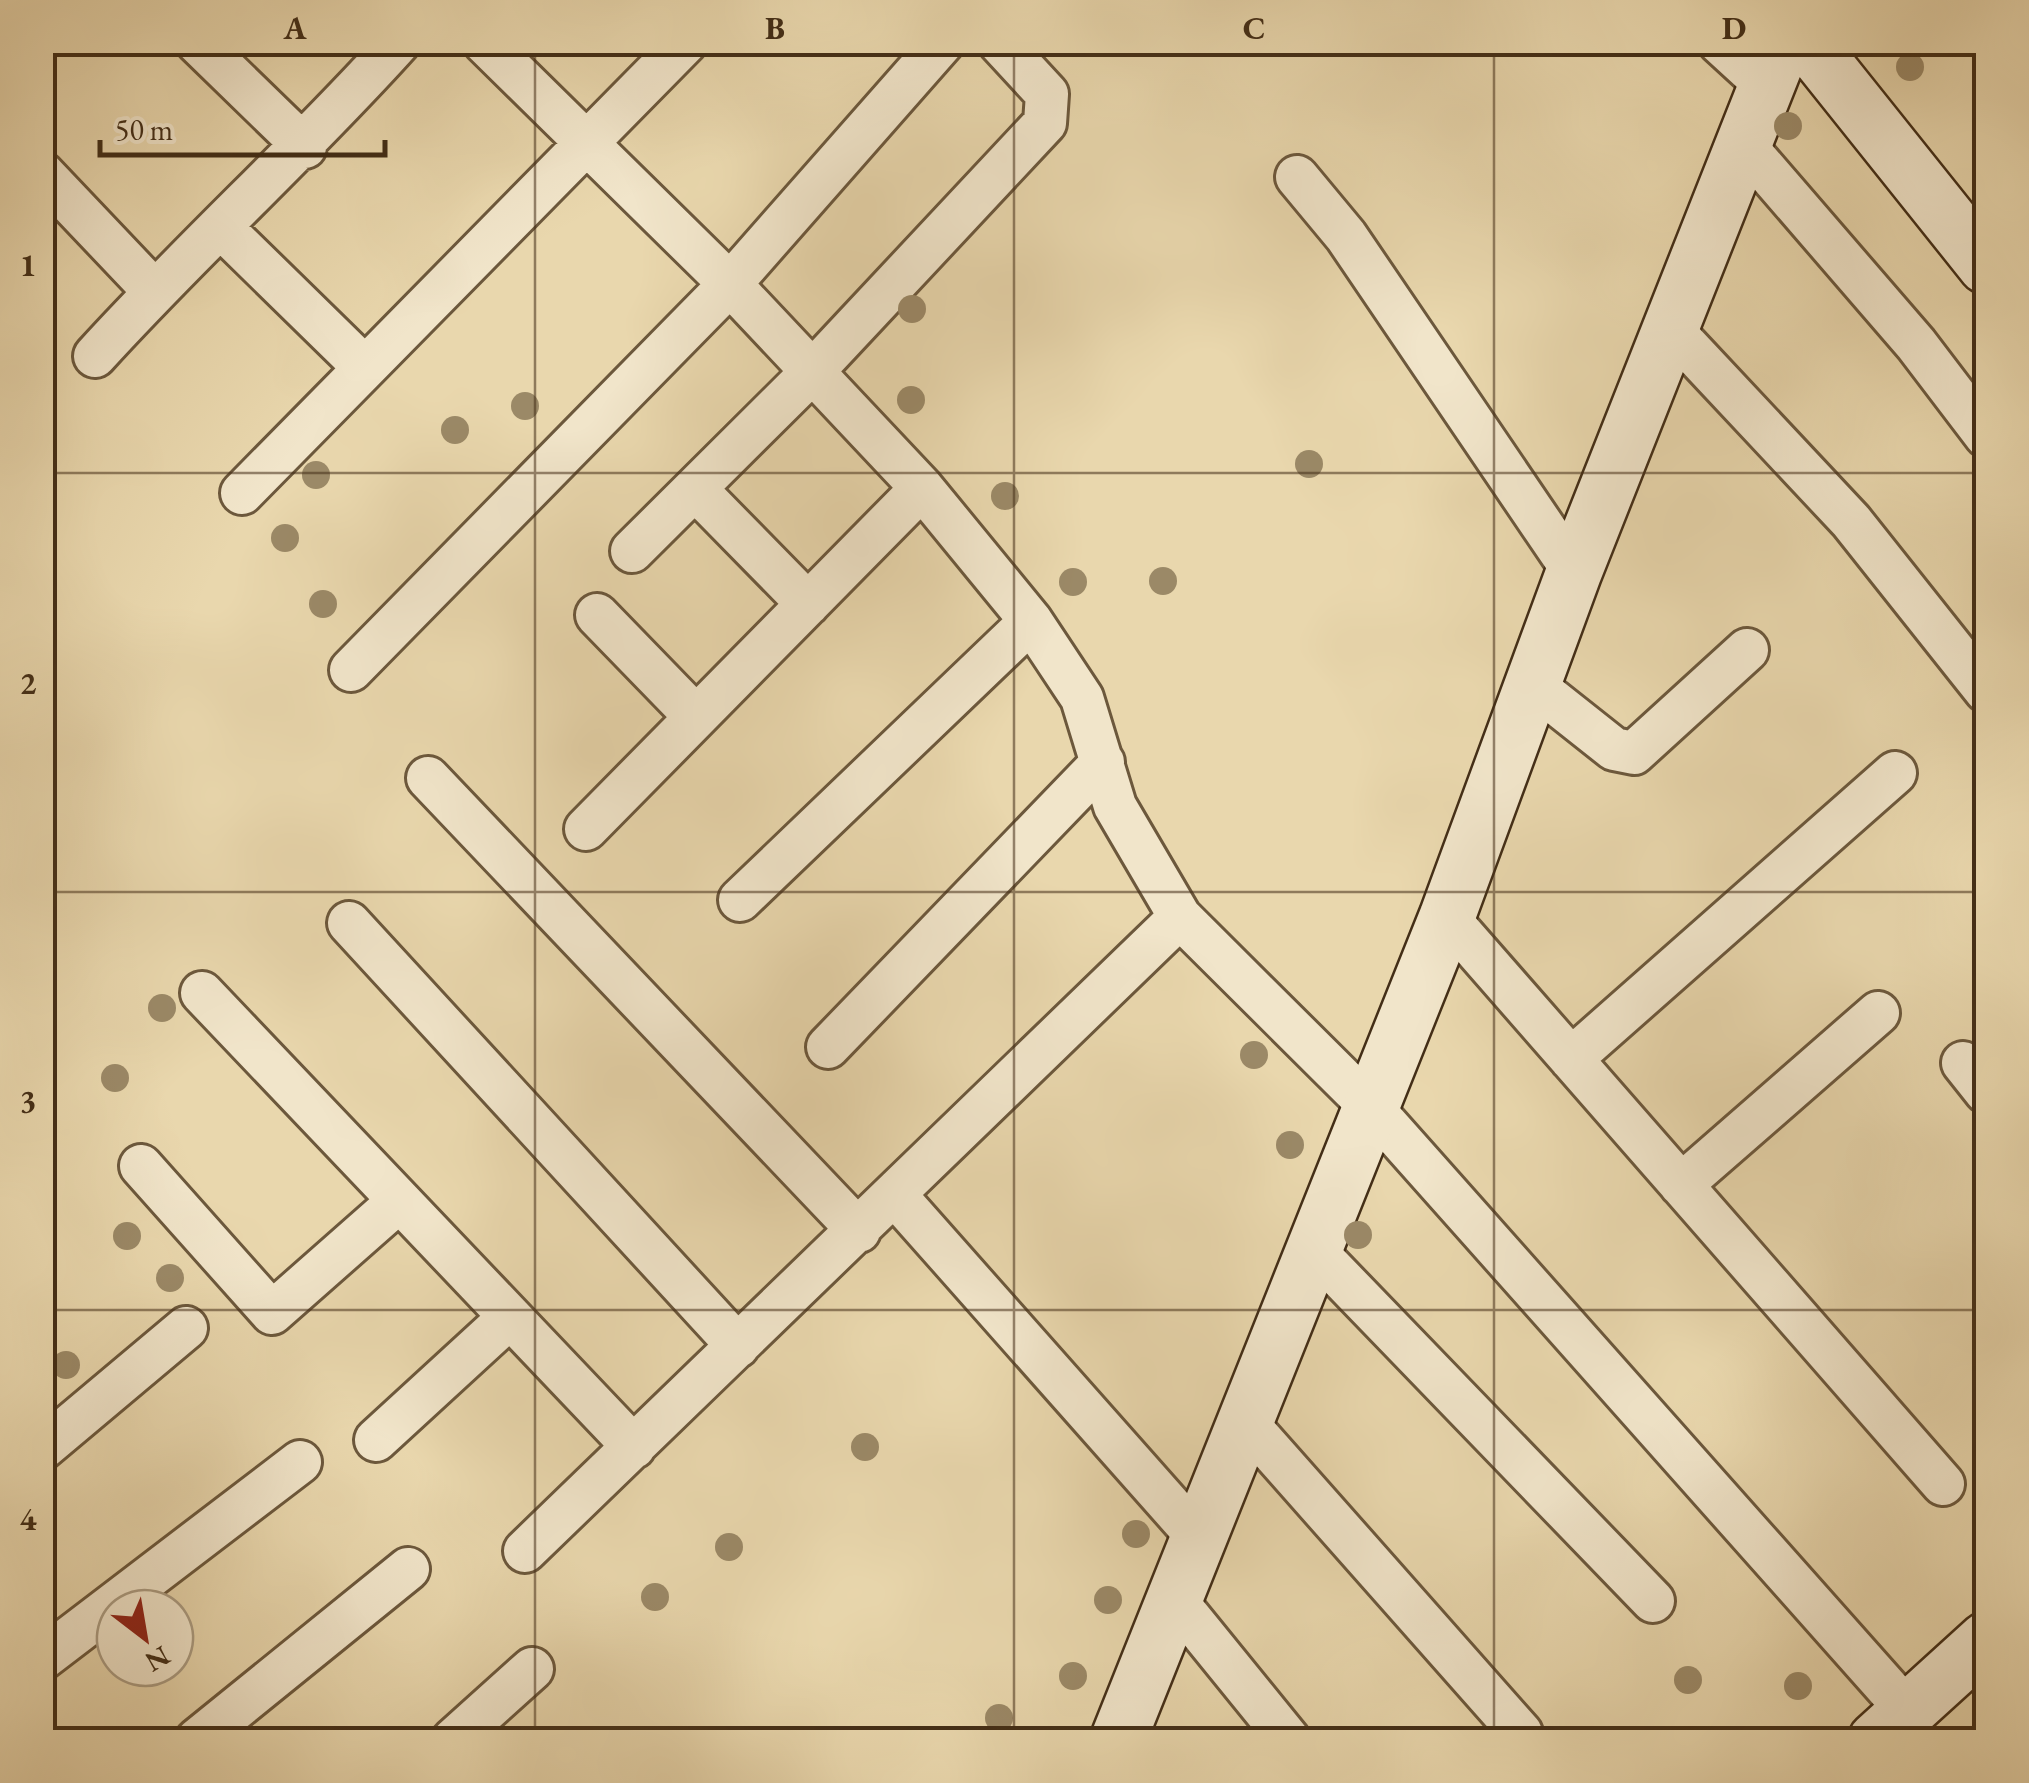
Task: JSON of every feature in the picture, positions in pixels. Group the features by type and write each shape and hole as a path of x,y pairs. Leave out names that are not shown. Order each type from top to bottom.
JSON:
{"street":[{"path":"198,42 304,147"},
{"path":"96,356 154,291 304,147 399,42"},
{"path":"484,42 730,284 922,488 1031,622 1082,698 1126,830 1180,917 1371,1108 1891,1725 1986,1640"},
{"path":"242,494 686,42"},
{"path":"351,670 730,284 944,42"},
{"path":"632,551 812,372 1045,123 1047,94 1000,42"},
{"path":"1118,1740 1172,1596 1315,1252 1574,572 1776,64 1718,42"},
{"path":"1807,42 1986,266"},
{"path":"1745,146 1916,344 1986,436"},
{"path":"42,173 154,291"},
{"path":"1297,178 1346,236 1574,572"},
{"path":"220,228 364,367"},
{"path":"1672,330 1860,532 1986,691"},
{"path":"586,829 922,488"},
{"path":"710,504 808,604"},
{"path":"596,615 696,717"},
{"path":"740,900 1031,622"},
{"path":"1532,684 1614,750 1634,753 1746,650"},
{"path":"828,1047 1103,762"},
{"path":"1571,1058 1895,772"},
{"path":"428,778 859,1231"},
{"path":"1446,916 1942,1484"},
{"path":"526,1550 1180,917"},
{"path":"349,923 738,1346"},
{"path":"202,993 634,1447"},
{"path":"1681,1185 1878,1013"},
{"path":"141,1166 272,1313 399,1200"},
{"path":"894,1194 1197,1536"},
{"path":"1315,1252 1653,1602"},
{"path":"376,1440 510,1317"},
{"path":"42,1448 186,1328"},
{"path":"1244,1420 1521,1732"},
{"path":"42,1659 300,1462"},
{"path":"198,1740 408,1570"},
{"path":"1172,1596 1289,1740"},
{"path":"453,1740 532,1669"}]}
